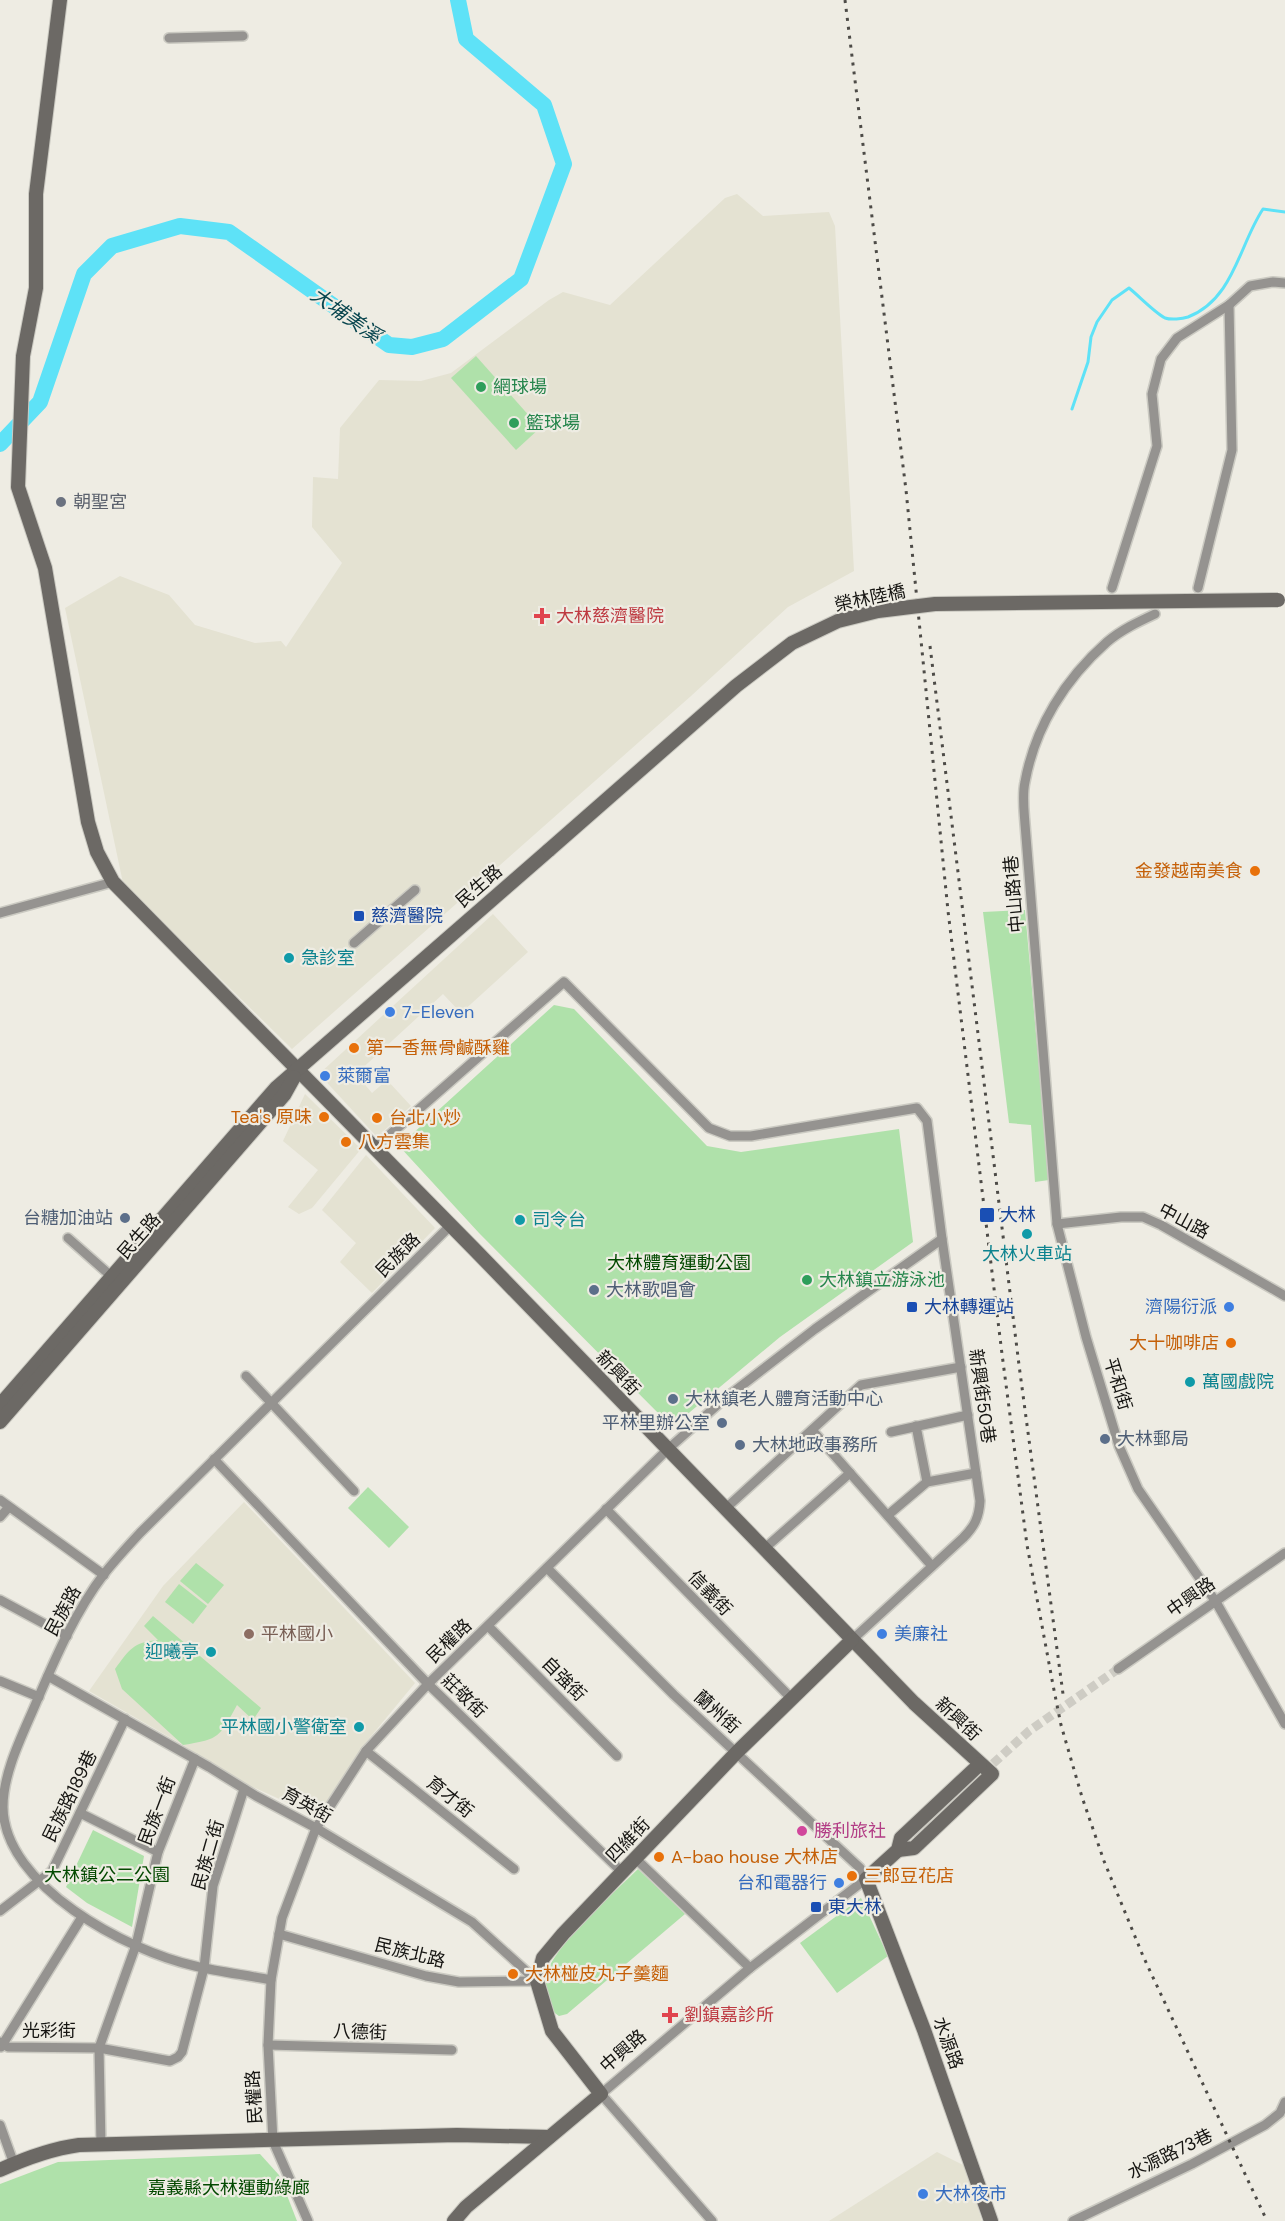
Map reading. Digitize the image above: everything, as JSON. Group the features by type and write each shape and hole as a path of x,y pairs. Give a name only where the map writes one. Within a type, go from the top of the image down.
{"main road":[{"name":"新興街","path":"60,0 36,194 36,288 23,356 18,487 45,568 88,822 97,852 113,882 373,1145 914,1703 992,1774 914,1848 901,1847"},
{"name":"榮林陸橋","path":"549,850 736,686 792,643 838,621 878,611 935,604 1282,601"},
{"name":"民生路","path":"0,1405 276,1088 391,985 549,850"},
{"name":"民生路","path":"0,1422 284,1095 298,1070"},
{"name":"四維街","path":"537,1981 543,1958 622,1872 737,1752 852,1640"},
{"path":"901,1847 902,1838 980,1764"},
{"name":"中興路","path":"866,1879 901,1847"},
{"name":"水源路","path":"866,1879 924,2030 991,2221"},
{"path":"537,1981 552,2031 601,2094"},
{"name":"中興路","path":"454,2221 466,2207 601,2094"},
{"path":"0,2170 55,2148 101,2145 457,2135 549,2137"}],"street":[{"path":"169,38 243,36"},
{"path":"1113,588 1157,446 1152,394 1161,358 1177,339 1230,305 1250,286 1273,282 1285,283"},
{"path":"1198,588 1232,450 1230,305"},
{"name":"中山路1巷","path":"1057,1224 1024,824 1024,785 1034,745 1048,712 1072,680 1108,641 1131,625 1155,614"},
{"path":"0,913 113,882"},
{"path":"354,944 415,890"},
{"name":"新興街50巷","path":"373,1145 386,1138 564,982 709,1128 730,1136 751,1136 916,1108 927,1121 980,1501 979,1514 974,1527 852,1640"},
{"name":"中山路","path":"1057,1224 1143,1217 1285,1296"},
{"name":"平和街","path":"1057,1224 1086,1337 1119,1446 1138,1489 1216,1602 1285,1724"},
{"name":"民族路","path":"271,1980 204,1968 163,1956 136,1945 82,1917 38,1881 18,1857 3,1826 4,1789 48,1676 68,1636 104,1575 140,1533 451,1225"},
{"path":"68,1238 111,1276"},
{"name":"民權路","path":"308,2221 273,2141 268,2045 271,1980 282,1918 316,1828 366,1751 428,1684 667,1450 723,1400 942,1239"},
{"path":"725,1509 861,1385 961,1367"},
{"path":"246,1376 354,1491"},
{"path":"891,1432 968,1414"},
{"path":"916,1426 927,1482"},
{"path":"812,1430 932,1566"},
{"name":"莊敬街","path":"214,1460 428,1684 622,1872"},
{"path":"764,1549 850,1473"},
{"path":"888,1515 927,1482 976,1473"},
{"path":"0,1500 104,1575"},
{"path":"0,1517 9,1507"},
{"name":"信義街","path":"606,1509 791,1698"},
{"name":"中興路","path":"1118,1669 1285,1553"},
{"name":"蘭州街","path":"547,1568 674,1695 860,1868 866,1879"},
{"path":"0,1600 68,1636"},
{"name":"自強街","path":"488,1626 617,1756"},
{"name":"育英街","path":"48,1676 316,1828 472,1922 537,1981"},
{"path":"0,1681 39,1697"},
{"name":"民族路189巷","path":"0,1911 52,1872 125,1719"},
{"name":"育才街","path":"366,1751 514,1869"},
{"name":"民族一街","path":"99,2048 136,1945 158,1852 195,1759"},
{"path":"0,1764 11,1767"},
{"name":"民族二街","path":"99,2048 170,2061 178,2057 184,2043 204,1968 213,1886 244,1789"},
{"path":"80,1814 158,1852"},
{"path":"636,1858 750,1968"},
{"name":"中興路","path":"601,2094 750,1968 866,1879"},
{"path":"1,2045 82,1917"},
{"name":"民族北路","path":"279,1934 426,1976 459,1982 537,1981"},
{"name":"光彩街","path":"1,2045 99,2048"},
{"name":"八德街","path":"268,2045 452,2050"},
{"path":"99,2048 101,2145"},
{"path":"601,2094 712,2221"},
{"path":"1282,2113 1285,2102"},
{"name":"水源路73巷","path":"1073,2221 1192,2164 1265,2125 1282,2113"},
{"path":"0,2125 14,2164"}],"shaded area":[{"name":"大林慈濟醫院","path":"737,194 763,216 829,212 835,226 854,571 788,607 691,696 292,1049 123,883 65,608 120,576 169,595 195,625 255,643 281,641 286,647 342,563 312,527 313,477 338,479 340,428 379,380 421,381 451,373 563,292 610,305 725,198"},
{"path":"493,914 528,952 461,1013 443,994 356,1074 372,1093 387,1080 411,1106 377,1137 319,1074"},
{"path":"305,1094 361,1149 312,1208 299,1214 288,1207 318,1170 283,1141"},
{"path":"366,1155 435,1228 372,1293 340,1262 356,1243 322,1210"},
{"name":"平林國小","path":"244,1502 415,1683 363,1746 317,1816 235,1779 183,1745 89,1691 163,1586"},
{"name":"大林夜市","path":"937,2152 965,2166 982,2221 829,2221"}],"green space":[{"path":"476,356 540,428 516,450 451,378"},
{"path":"1025,910 1049,1180 1035,1182 1031,1125 1009,1123 983,912"},
{"name":"大林體育運動公園","path":"554,1005 574,1009 707,1146 741,1152 899,1129 913,1242 780,1337 672,1427 479,1233 399,1146"},
{"path":"368,1487 409,1527 389,1548 348,1508"},
{"path":"196,1563 224,1585 208,1604 180,1581"},
{"path":"179,1584 207,1606 193,1624 165,1602"},
{"path":"153,1616 261,1708 253,1720 237,1705 218,1735 205,1741 183,1745 122,1689 115,1669 132,1648 158,1640 144,1626"},
{"name":"大林鎮公二公園","path":"93,1830 144,1856 132,1927 87,1903 66,1887"},
{"path":"638,1869 685,1914 567,2014 559,2016 552,2011 546,1991 545,1979 550,1966 571,1936"},
{"path":"861,1898 888,1956 837,1993 800,1943"},
{"name":"嘉義縣大林運動綠廊","path":"260,2154 279,2175 297,2221 0,2221 0,2184 58,2162"}],"waterway":[{"name":"大埔美溪","path":"0,444 40,402 84,274 112,246 180,226 229,232 389,345 412,347 443,339 521,279 564,164 544,105 466,39 458,0"},
{"path":"1072,409 1088,362 1091,337 1097,322 1112,300 1129,288 1165,318 1188,317 1203,309 1216,298 1226,284 1263,209 1285,212"}],"tunnel":[{"path":"913,1836 1029,1731 1118,1669"}],"railway":[{"path":"845,0 906,490 948,911 1002,1354 1027,1545 1053,1685 1061,1725 1104,1861 1143,1956 1267,2221"},
{"path":"930,646 1019,1365 1063,1694"}],"place":[{"name":"網球場","path":"481,387"},
{"name":"籃球場","path":"514,423"},
{"name":"朝聖宮","path":"61,502"},
{"name":"大林慈濟醫院","path":"542,616"},
{"name":"金發越南美食","path":"1255,871"},
{"name":"慈濟醫院","path":"359,916"},
{"name":"急診室","path":"289,958"},
{"name":"7-Eleven","path":"390,1012"},
{"name":"第一香無骨鹹酥雞","path":"354,1048"},
{"name":"萊爾富","path":"325,1076"},
{"name":"Tea's 原味","path":"324,1117"},
{"name":"台北小炒","path":"377,1118"},
{"name":"八方雲集","path":"346,1142"},
{"name":"大林","path":"987,1215"},
{"name":"台糖加油站","path":"125,1218"},
{"name":"司令台","path":"520,1220"},
{"name":"大林火車站","path":"1027,1234"},
{"name":"大林鎮立游泳池","path":"807,1280"},
{"name":"大林歌唱會","path":"594,1290"},
{"name":"大林轉運站","path":"912,1307"},
{"name":"濟陽衍派","path":"1229,1307"},
{"name":"大十咖啡店","path":"1231,1343"},
{"name":"萬國戲院","path":"1190,1382"},
{"name":"大林鎮老人體育活動中心","path":"673,1399"},
{"name":"平林里辦公室","path":"722,1423"},
{"name":"大林郵局","path":"1105,1439"},
{"name":"大林地政事務所","path":"740,1445"},
{"name":"平林國小","path":"249,1634"},
{"name":"美廉社","path":"882,1634"},
{"name":"迎曦亭","path":"211,1652"},
{"name":"平林國小警衛室","path":"359,1727"},
{"name":"勝利旅社","path":"802,1831"},
{"name":"A-bao house 大林店","path":"659,1857"},
{"name":"三郎豆花店","path":"852,1876"},
{"name":"台和電器行","path":"839,1883"},
{"name":"東大林","path":"816,1907"},
{"name":"大林椪皮丸子羹麵","path":"513,1974"},
{"name":"劉鎮嘉診所","path":"670,2015"},
{"name":"大林夜市","path":"923,2194"}]}
